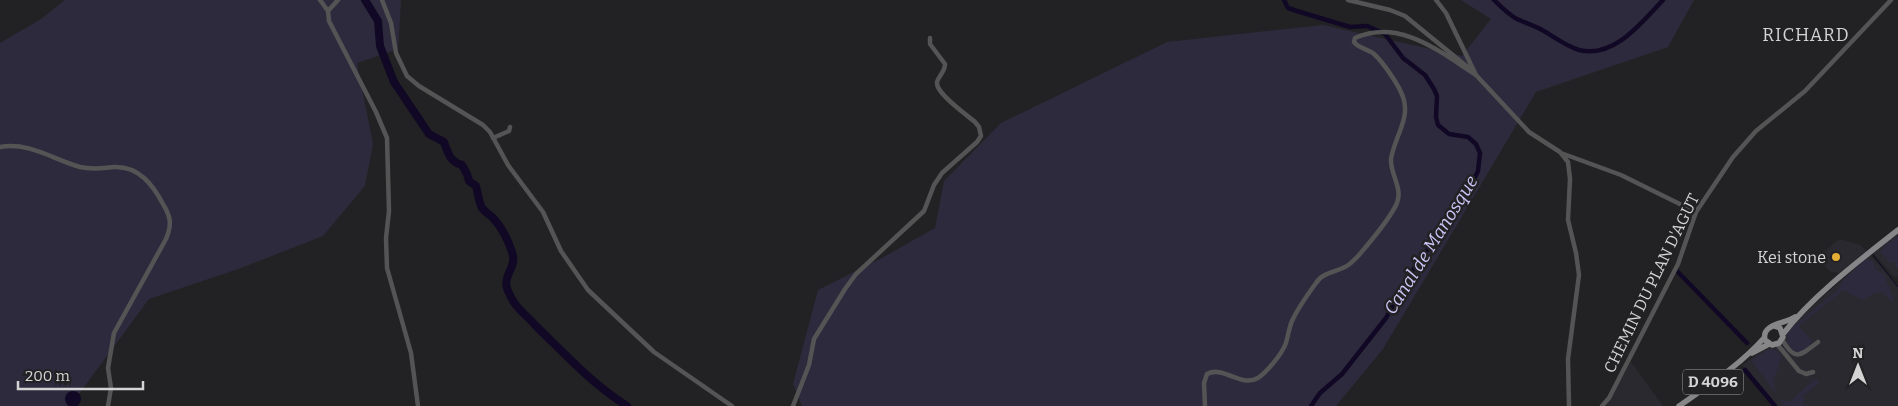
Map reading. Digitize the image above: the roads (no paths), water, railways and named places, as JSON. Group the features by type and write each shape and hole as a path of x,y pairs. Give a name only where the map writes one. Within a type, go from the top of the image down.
{"main road":[{"path":"1801,313 1786,322 1766,329 1764,338 1769,344 1777,344 1801,313 1837,280 1898,230"},
{"path":"1774,326 1780,328 1782,337"},
{"name":"D 4096","path":"1746,357 1764,338"},
{"name":"D 4096","path":"1679,406 1746,357 1769,344"}],"street":[{"path":"320,0 328,11 329,21 376,112 387,138 389,211 386,238 387,268 411,353 418,406"},
{"path":"328,11 338,0"},
{"path":"382,0 391,23 396,52 407,76 419,86 483,125 493,138 508,165 543,212 557,244 588,290 654,352 732,406"},
{"path":"1348,0 1390,10 1410,19 1476,75 1529,132 1560,152 1620,175 1696,212"},
{"path":"1436,0 1446,14 1476,75"},
{"name":"CHEMIN DU PLAN D'AGUT","path":"1602,406 1609,398 1676,269 1696,212 1733,157 1756,131 1805,91 1890,0"},
{"path":"1205,406 1204,383 1207,374 1217,372 1246,380 1262,375 1282,352 1291,322 1317,282 1325,275 1346,266 1356,258 1396,204 1399,193 1391,160 1395,142 1405,115 1404,99 1378,58 1368,50 1356,45 1354,42 1356,37 1386,32 1398,33 1430,46 1476,75"},
{"path":"793,406 809,365 814,339 845,289 856,274 924,211 934,185 942,172 978,142 981,136 980,127 938,88 937,83 944,72 945,64 930,44 930,38"},
{"path":"493,138 509,131 510,127"},
{"path":"0,147 26,147 91,169 116,167 134,172 150,182 169,213 171,225 166,239 114,333 108,368 111,388 108,406"},
{"path":"1560,152 1568,164 1568,220 1579,275 1568,359 1569,406"},
{"path":"1782,337 1790,353 1797,355 1802,355 1818,342"},
{"path":"1777,344 1799,371 1806,374 1813,372"}],"waterway":[{"path":"365,0 378,21 380,46 394,82 429,134 444,142 452,159 462,165 469,181 476,186 482,208 494,219 507,239 512,252 513,262 506,286 514,303 579,368 627,406"},
{"name":"Canal de Manosque","path":"1284,0 1288,8 1350,27 1367,26 1385,34 1403,58 1425,75 1434,89 1437,96 1436,117 1438,125 1449,134 1468,137 1476,144 1480,153 1478,171 1469,189 1450,220 1416,265 1386,318 1342,374 1320,393 1311,406"},
{"name":"Canal de Manosque","path":"1494,0 1517,19 1539,28 1574,48 1592,51 1604,49 1626,37 1663,0"},
{"path":"1873,255 1898,287"},
{"path":"1677,271 1747,343"},
{"path":"1745,370 1775,406"}],"place":[{"name":"Kei stone","path":"1836,257"}],"district":[{"name":"RICHARD","path":"1806,35"}]}
